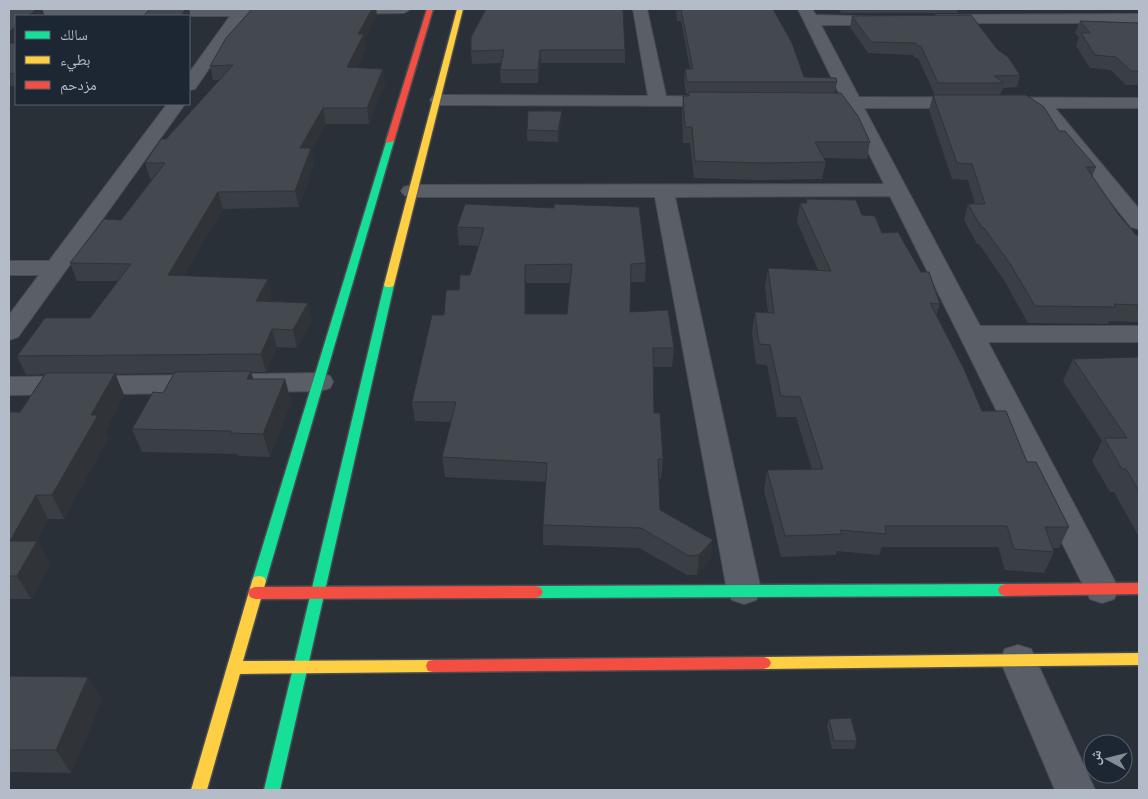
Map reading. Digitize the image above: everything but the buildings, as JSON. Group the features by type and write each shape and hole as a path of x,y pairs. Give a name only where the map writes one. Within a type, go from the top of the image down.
{"street":[{"path":"327,10 404,9"},
{"path":"199,790 255,593 320,382 430,9"},
{"path":"272,790 411,191 439,100 460,9"},
{"path":"640,9 658,101"},
{"path":"1132,9 1139,14"},
{"path":"9,14 298,11"},
{"path":"190,84 240,12"},
{"path":"808,15 901,20"},
{"path":"808,15 1102,589"},
{"path":"920,20 1139,18"},
{"path":"439,100 736,102"},
{"path":"795,102 1139,103"},
{"path":"1041,102 1139,222"},
{"path":"9,332 54,268 175,105"},
{"path":"411,191 664,192 899,190"},
{"path":"664,192 744,590"},
{"path":"1118,197 1139,197"},
{"path":"9,268 54,268"},
{"path":"972,334 1139,334"},
{"path":"9,386 320,382"},
{"path":"255,593 318,591 1139,589"},
{"path":"233,668 1139,659"},
{"path":"1018,660 1074,790"}],"traffic: fast":[{"path":"259,581 390,141"},
{"path":"272,790 389,285"},
{"path":"536,592 1005,590"}],"traffic: slow":[{"path":"389,285 460,9"},
{"path":"199,790 259,581"},
{"path":"764,663 1139,659"},
{"path":"233,668 433,666"}],"traffic: jam":[{"path":"390,141 430,9"},
{"path":"1005,590 1139,589"},
{"path":"255,593 536,592"},
{"path":"433,666 764,663"}]}
